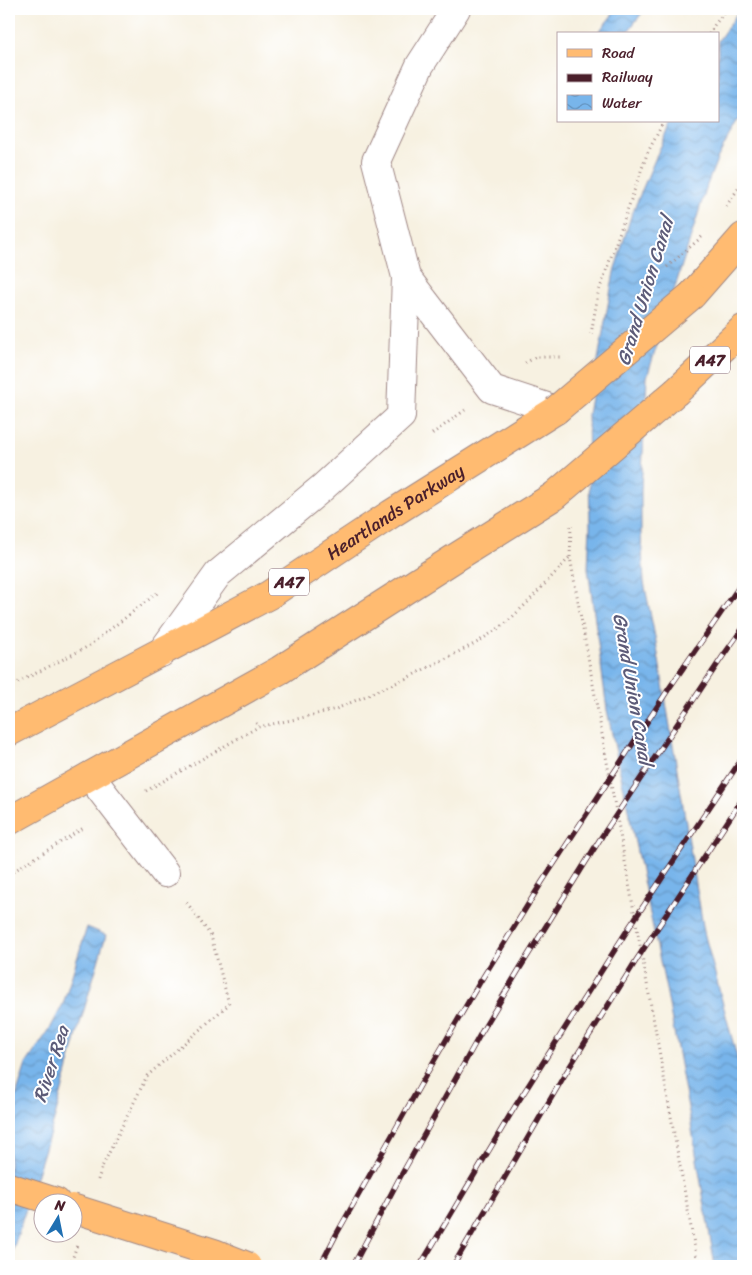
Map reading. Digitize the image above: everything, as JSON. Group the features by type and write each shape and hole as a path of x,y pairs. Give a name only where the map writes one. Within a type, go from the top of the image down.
{"main road":[{"name":"Heartlands Parkway","path":"9,732 269,596 391,514 556,410 692,295 743,237"},
{"name":"A47","path":"9,821 280,670 554,496 677,391 743,329"},
{"path":"9,1187 32,1194"},
{"path":"82,1211 214,1253 247,1266"}],"lane":[{"path":"161,653 218,574 322,488 401,416 406,277 376,161 420,65 456,9"},
{"path":"406,277 492,389 556,410"},
{"path":"90,776 165,873"}],"path":[{"path":"710,32 727,9"},
{"path":"240,692 258,727 336,708 407,678 478,642 505,624 570,557 698,1266"},
{"path":"96,1185 102,1167 147,1076 228,1004 211,936 165,873"},
{"path":"70,1266 77,1242"}],"water":[{"path":"617,9 645,9 628,32 599,32"},
{"name":"Grand Union Canal","path":"740,9 743,9 743,111 718,157 707,185 647,377 641,490 641,535 644,582 656,642 704,932 739,1065 743,1093 743,1266 715,1266 667,994 607,710 588,568 590,527 588,414 614,272 631,216 673,122 720,122 720,38"},
{"name":"River Rea","path":"87,927 106,935 55,1117 9,1262 9,1119 26,1064 51,1027 63,1004"}],"railway":[{"path":"320,1266 480,982 542,882 670,687 743,581"},
{"path":"353,1266 399,1179 520,968 602,836 743,628"},
{"path":"420,1266 516,1105 630,926 743,757"},
{"path":"453,1266 564,1076 637,959 743,798"}]}
